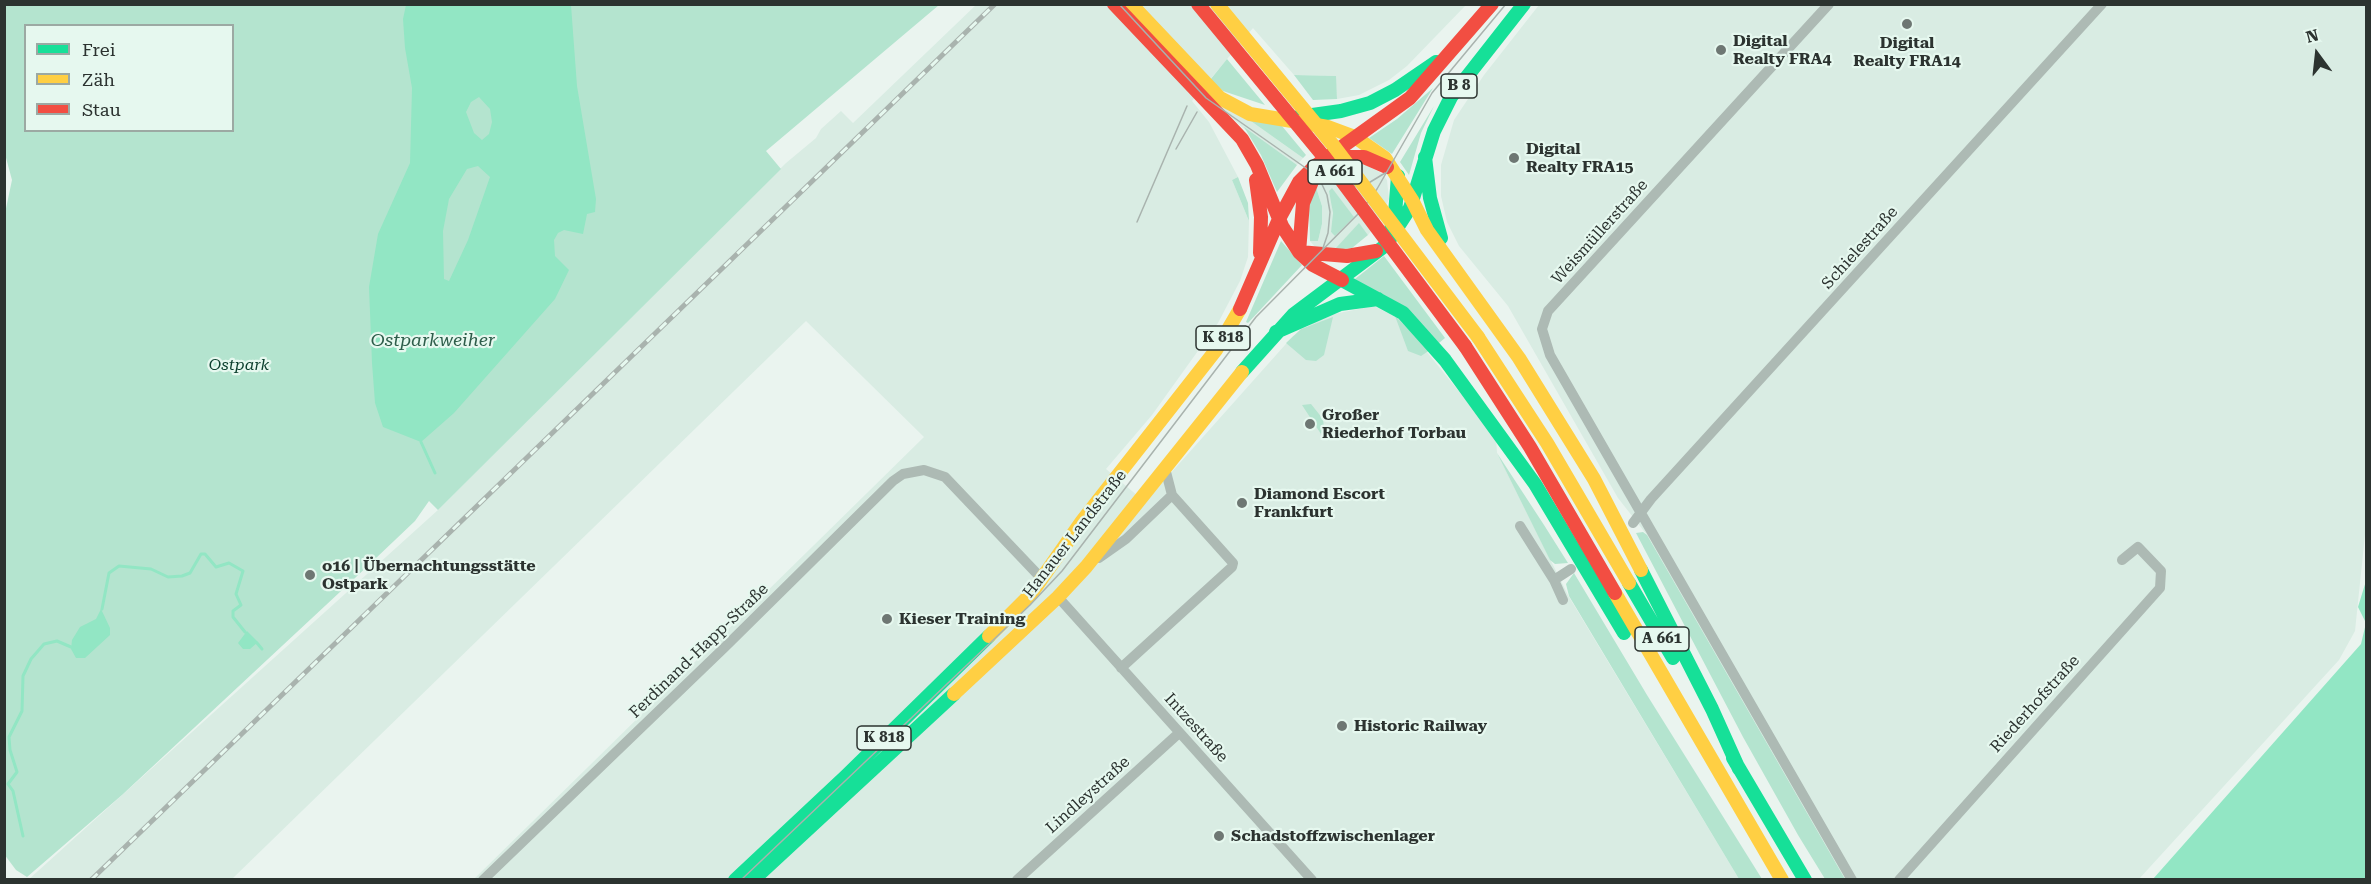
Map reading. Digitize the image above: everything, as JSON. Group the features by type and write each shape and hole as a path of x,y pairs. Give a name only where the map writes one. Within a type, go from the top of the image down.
{"main road":[{"path":"1114,4 1201,90 1240,110 1264,117 1328,127 1355,137 1379,153 1398,174 1427,230 1519,358 1594,479 1692,669 1739,769"},
{"path":"1131,4 1237,132 1251,153 1279,219 1299,252 1313,265 1381,299 1403,313 1427,337 1499,431 1535,484 1634,649 1679,706"},
{"name":"A 661","path":"1198,4 1331,166 1465,346 1530,447 1782,879"},
{"name":"A 661","path":"1217,4 1333,145 1478,337 1547,443 1805,879"},
{"name":"B 8","path":"1355,137 1410,98 1492,4"},
{"name":"B 8","path":"1342,280 1384,247 1401,225 1412,200 1425,157 1451,97 1524,4"},
{"path":"1264,117 1303,116 1371,103 1412,80 1455,48"},
{"name":"K 818","path":"1279,219 1299,182 1355,137"},
{"path":"1251,153 1261,217 1258,268"},
{"path":"1299,252 1303,203 1309,184 1325,159 1364,157 1380,162 1398,174"},
{"path":"1425,157 1433,214 1441,239 1474,294"},
{"path":"1299,252 1347,256 1384,247 1395,214 1398,174"},
{"name":"Hanauer Landstraße","path":"735,879 954,672 1031,594 1082,521 1216,350 1243,304 1279,219"},
{"name":"Hanauer Landstraße","path":"753,879 1058,597 1086,567 1276,332 1306,304 1342,280"},
{"path":"1276,332 1340,304 1381,299"},
{"path":"1042,579 1058,597"}],"street":[{"name":"Weismüllerstraße","path":"1642,514 1545,347 1542,329 1548,311 1829,4"},
{"name":"Schielestraße","path":"1642,514 1651,500 2102,4"},
{"path":"1121,668 1233,563 1172,495 1165,468"},
{"name":"Ferdinand-Happ-Straße","path":"483,879 725,647 893,481 903,474 919,470 945,477 1042,579"},
{"path":"1086,567 1126,539 1172,495"},
{"path":"1633,523 1642,514 1852,879"},
{"path":"1520,526 1554,580 1563,600"},
{"name":"Riederhofstraße","path":"1899,879 2160,588 2161,571 2138,547 2122,560"},
{"path":"1554,580 1571,569"},
{"name":"Intzestraße","path":"1058,597 1312,879"},
{"name":"Lindleystraße","path":"1017,879 1179,733"}],"shaded area":[{"path":"977,4 1466,5 1407,66 1389,80 1359,95 1337,99 1335,76 1294,75 1253,28 1192,101 1209,122 1238,177 1232,180 1249,221 1248,257 1240,281 1218,323 1152,415 1106,469 1145,502 1293,336 1324,316 1374,306 1400,319 1496,437 1497,453 1569,597 1739,879 474,879 924,437 806,321 232,879 28,880 438,510 786,163 816,138 821,129 841,111 853,123"},
{"path":"1539,5 2366,5 2366,525 2355,631 2339,660 2139,879 1845,879 1647,535 1618,498 1508,306 1459,246 1447,222 1441,196 1441,165 1454,120 1484,75"},
{"path":"1217,104 1248,119 1303,158 1297,165 1243,128"},
{"path":"1362,163 1383,174 1387,180 1389,199 1378,223 1368,235 1359,224 1334,250 1315,247 1310,241 1318,241 1322,224 1322,206 1316,187 1324,174","holes":["1332,189 1353,216 1331,233"]}],"green space":[{"name":"Ostpark","path":"5,5 939,5 766,151 781,169 438,510 429,501 415,521 355,578 122,795 27,877 16,870 4,854 4,218 12,180 5,154"},
{"path":"1227,59 1265,105 1223,91 1210,80"},
{"path":"1294,75 1336,76 1337,99 1313,100"},
{"path":"1433,88 1392,154 1369,138 1397,119"},
{"path":"1434,106 1421,133 1409,175 1400,162"},
{"path":"1248,119 1282,126 1306,155 1303,158"},
{"path":"1244,127 1297,165 1277,192 1261,155"},
{"path":"1238,177 1248,203 1249,221 1232,180"},
{"path":"1316,187 1322,206 1322,224 1318,241 1310,241 1309,202"},
{"path":"1332,188 1354,217 1335,236 1331,232 1333,213 1329,191"},
{"path":"1359,223 1368,235 1352,248 1334,250"},
{"path":"1281,241 1302,265 1248,323 1246,322"},
{"path":"1384,256 1445,338 1439,343 1355,279"},
{"path":"1395,316 1430,350 1421,356 1408,351"},
{"path":"1333,317 1324,355 1316,361 1306,360 1286,343 1301,329"},
{"path":"1311,404 1323,419 1324,428 1321,434 1302,405"},
{"path":"1497,453 1568,563 1555,564 1550,560"},
{"path":"1643,532 1647,535 1845,879 1825,879 1798,835 1743,737 1636,533"},
{"path":"1574,573 1762,879 1739,879 1569,596 1566,584"}],"water":[{"name":"Ostparkweiher","path":"406,5 571,5 577,86 596,199 595,212 587,214 583,234 564,230 558,233 554,240 555,256 569,270 555,299 454,413 421,442 383,427 375,403 372,363 369,287 378,234 410,163 412,88 403,19","holes":["479,97 490,109 492,122 489,134 482,140 474,133 466,112 471,102","478,166 490,177 468,240 449,281 444,279 443,231 449,199 467,169"]},
{"path":"2366,581 2366,623 2358,607"},
{"path":"101,609 110,628 110,635 85,658 76,658 71,649 72,640 80,627 96,619"},
{"path":"2366,623 2366,879 2153,879 2361,644"},
{"path":"247,631 258,642 250,649 243,649 238,643"}],"waterway":[{"path":"421,442 435,473"},
{"path":"102,609 109,573 119,566 151,569 168,577 182,576 190,573 201,554 205,554 216,567 229,563 243,571 236,594 241,605 233,611 233,617 245,632"},
{"path":"23,836 13,791 8,784 17,772 10,750 9,737 22,711 23,676 31,659 44,644 57,641 71,647"},
{"path":"257,643 262,649"}],"tram line":[{"path":"1119,4 1206,98 1320,178 1335,184 1354,186 1367,184 1385,173"},
{"path":"741,880 1030,605 1062,571 1256,317 1361,211 1377,189 1432,93 1506,4"},
{"path":"1137,222 1187,106"},
{"path":"1176,149 1197,112"},
{"path":"1318,176 1327,195 1330,212 1328,233 1323,248"}],"railway":[{"path":"91,880 995,4"}],"traffic: fast":[{"path":"1242,372 1294,314 1386,245 1410,208 1434,131 1451,97 1524,4"},
{"path":"1298,117 1341,111 1370,103 1395,90 1436,62"},
{"path":"1425,157 1430,198 1441,238"},
{"path":"1390,233 1395,214 1398,176"},
{"path":"1342,280 1403,313 1445,360 1535,484 1624,633"},
{"path":"1276,332 1340,304 1378,299"},
{"path":"1641,570 1712,709 1739,769"},
{"path":"1629,583 1673,658"},
{"path":"735,880 846,776 989,636"},
{"path":"753,880 954,694"},
{"path":"1733,758 1805,880"}],"traffic: slow":[{"path":"1131,4 1220,98 1250,114 1328,127 1355,137 1385,158 1412,200"},
{"path":"1217,4 1333,145 1478,337"},
{"path":"1412,200 1427,230 1519,358 1594,479 1641,570"},
{"path":"989,636 1031,594 1082,521 1216,350 1240,309"},
{"path":"1478,337 1547,443 1629,583"},
{"path":"954,694 1058,597 1086,567 1242,372"},
{"path":"1615,593 1782,880"}],"traffic: jam":[{"path":"1114,4 1242,139 1257,165 1282,226 1299,252 1313,265 1342,280"},
{"path":"1198,4 1324,157 1465,346"},
{"path":"1240,309 1279,219 1299,182 1314,167 1410,98 1492,4"},
{"path":"1331,157 1364,157 1387,167"},
{"path":"1299,252 1303,203 1316,172"},
{"path":"1256,180 1261,217 1260,253"},
{"path":"1299,252 1347,256 1376,251"},
{"path":"1465,346 1530,447 1615,593"}],"place":[{"name":"Digital Realty FRA14","path":"1907,24"},
{"name":"Digital Realty FRA4","path":"1721,50"},
{"name":"Digital Realty FRA15","path":"1514,158"},
{"name":"Großer Riederhof Torbau","path":"1310,424"},
{"name":"Diamond Escort Frankfurt","path":"1242,503"},
{"name":"o16 | Übernachtungsstätte Ostpark","path":"310,575"},
{"name":"Kieser Training","path":"887,619"},
{"name":"Historic Railway","path":"1342,726"},
{"name":"Schadstoffzwischenlager","path":"1219,836"}]}
